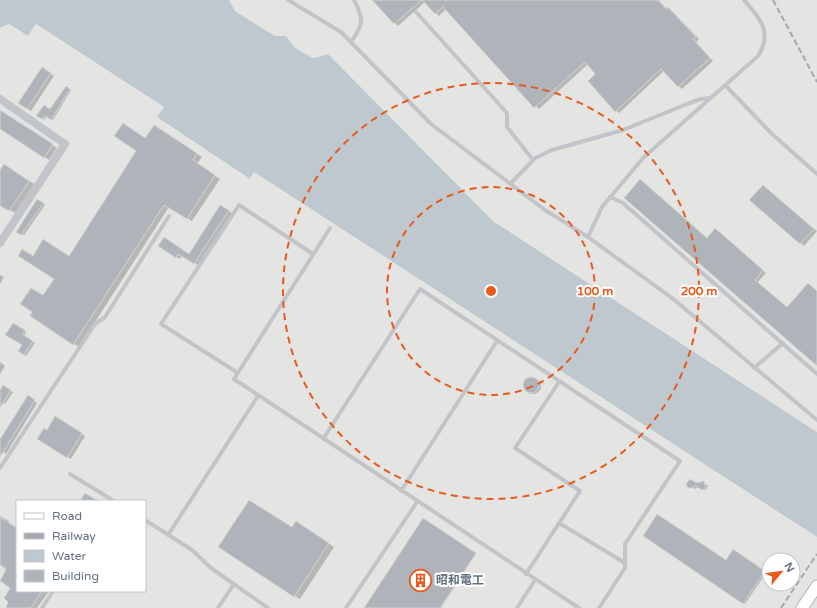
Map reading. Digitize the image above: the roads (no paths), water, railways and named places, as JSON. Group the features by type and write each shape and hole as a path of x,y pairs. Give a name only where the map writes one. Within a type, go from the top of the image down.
{"main road":[{"path":"802,608 817,586"}],"street":[{"path":"0,99 65,144 0,243"}],"lane":[{"path":"288,0 341,32 431,124 545,210 588,237 663,291 817,420"},
{"path":"351,42 361,26 360,12 354,0"},
{"path":"588,237 602,207 643,158 758,56 763,48 763,24 744,0"},
{"path":"416,12 507,113 507,127 533,160"},
{"path":"726,85 772,134 817,174"},
{"path":"511,183 533,160 552,150 603,137 687,104 701,99 710,98"},
{"path":"610,197 623,203 817,374"},
{"path":"238,373 161,324 239,205 314,254"},
{"path":"0,468 95,324 105,317 169,216"},
{"path":"330,228 234,379 323,440 579,608"},
{"path":"323,440 420,289 680,461 626,544 625,568 599,608"},
{"path":"401,491 497,341"},
{"path":"754,368 783,344"},
{"path":"526,574 580,491 515,448 559,382"},
{"path":"168,535 258,396"},
{"path":"70,474 111,500"},
{"path":"346,608 417,502"},
{"path":"146,521 192,550 211,568 268,608"},
{"path":"559,523 625,563"},
{"path":"517,608 535,580"},
{"path":"218,608 234,584"},
{"path":"42,608 52,592"}],"water":[{"path":"0,0 229,0 235,11 275,36 286,36 295,48 313,58 328,54 493,221 817,432 817,537 254,172 250,179 157,117 164,107 36,24 28,36 9,24 0,28"}],"railway":[{"path":"773,0 817,82"},
{"path":"781,608 817,554"}],"place":[{"name":"昭和電工","path":"420,580"}]}
